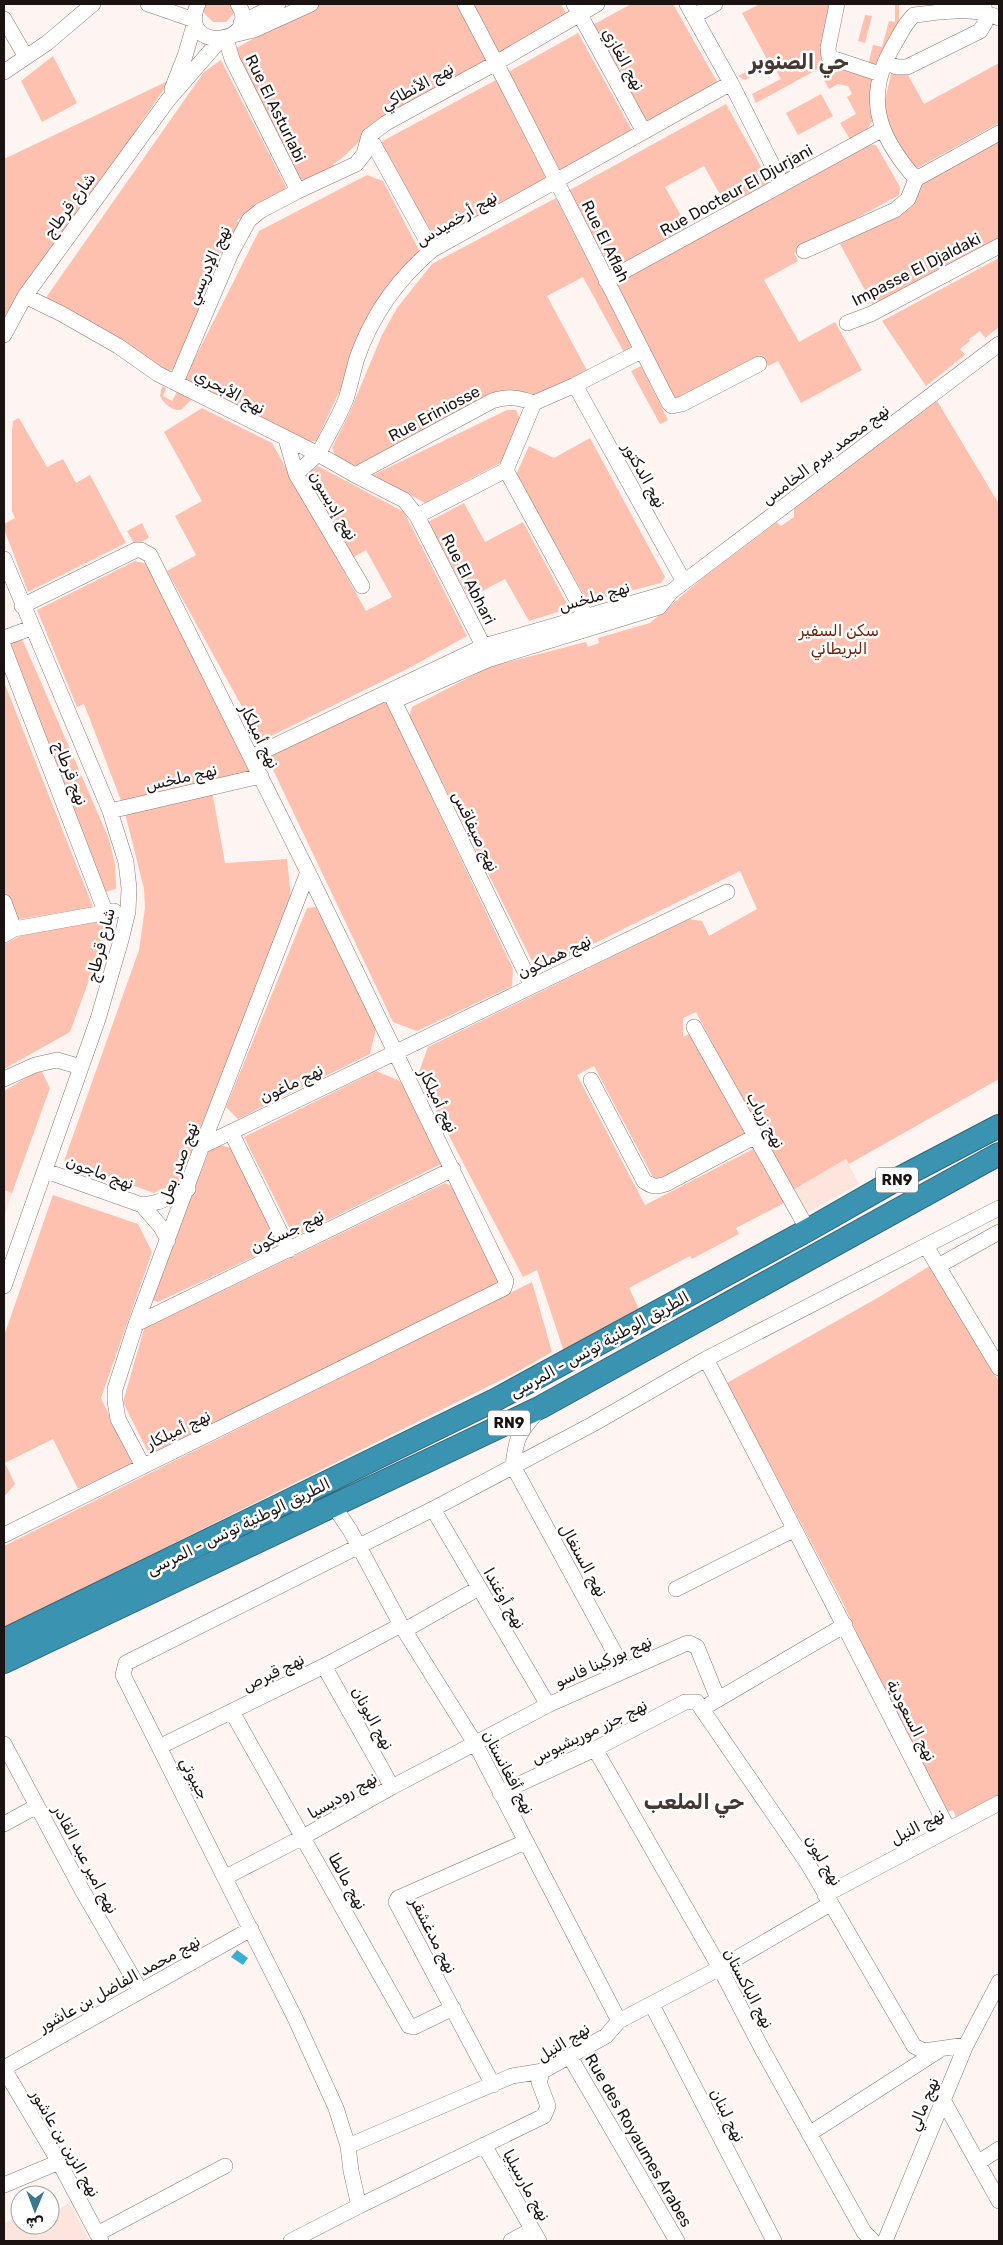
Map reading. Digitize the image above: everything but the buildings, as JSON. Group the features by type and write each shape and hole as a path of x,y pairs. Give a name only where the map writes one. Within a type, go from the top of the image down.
{"highway":[{"name":"الطريق الوطنية تونس - المرسى","path":"4,1640 497,1399 808,1230 892,1182 999,1126"},
{"name":"الطريق الوطنية تونس - المرسى","path":"4,1662 541,1407 999,1154"},
{"path":"974,1167 999,1168"}],"street":[{"path":"4,72 54,38 93,4"},
{"path":"148,4 195,21 200,32 209,38 254,30 310,4"},
{"name":"شارع قرطاج","path":"168,100 185,56 198,4"},
{"name":"Rue El Asturlabi","path":"238,4 242,15 230,34 232,59 298,191"},
{"path":"230,34 278,4"},
{"name":"Rue El Aflah","path":"465,4 556,180 641,351 672,406 682,404 759,364"},
{"name":"نهج الأنطاكي","path":"368,136 386,123 496,63 577,8 597,4"},
{"path":"715,4 690,10 731,83 782,184"},
{"path":"838,4 828,48 829,57 883,68 907,67 980,31 989,12 913,9 883,68 877,104 879,121 903,164 916,179"},
{"name":"نهج الغازي","path":"577,8 643,130"},
{"path":"4,18 26,57"},
{"name":"شارع قرطاج","path":"4,335 25,296 168,100 230,34"},
{"name":"نهج أرخميدس","path":"296,474 318,454 346,400 357,358 375,316 399,282 416,264 432,250 643,130 731,83"},
{"name":"Rue Docteur El Djurjani","path":"606,281 883,129"},
{"path":"804,251 895,210 908,199 916,179 999,133"},
{"path":"368,136 432,250"},
{"name":"نهج الإدريسي","path":"176,382 249,220 260,211 298,191 356,164 364,154 368,136"},
{"name":"Impasse El Djaldaki","path":"848,323 871,314 999,246"},
{"name":"نهج الأبحري","path":"25,296 62,314 118,346 158,374 318,454 355,476 404,500 417,516"},
{"name":"نهج محمد بيرم الخامس","path":"672,592 999,344"},
{"path":"417,516 506,470 534,402 575,385 641,351"},
{"name":"نهج الدكتور","path":"575,385 684,582"},
{"name":"Rue Eriniosse","path":"355,476 492,401 503,397 514,397 534,402"},
{"name":"نهج إديسون","path":"286,439 296,474 362,586"},
{"path":"506,470 589,621"},
{"name":"Rue El Abhari","path":"417,516 487,652"},
{"name":"نهج أميلكار","path":"4,1535 504,1288 505,1277 261,776 150,555 141,550 131,552 22,606"},
{"name":"شارع قرطاج","path":"4,559 22,606 110,811 126,862 129,888 128,911 98,1019 4,1286"},
{"name":"نهج ملخس","path":"251,757 392,696 487,652 589,621 659,607 672,592"},
{"path":"4,638 32,628"},
{"name":"نهج قرطاج","path":"4,648 105,911"},
{"name":"نهج صيفاقس","path":"392,696 532,986"},
{"name":"نهج ملخس","path":"110,811 261,776"},
{"name":"نهج صدر بعل","path":"143,1466 118,1419 115,1389 136,1324 188,1189 202,1146 308,872"},
{"name":"نهج هملكون","path":"396,1052 727,892"},
{"path":"4,902 9,932 105,911 128,911"},
{"name":"نهج زرياب","path":"694,1027 808,1230"},
{"name":"نهج ماغون","path":"202,1146 396,1052"},
{"path":"4,1079 35,1065 57,1060 81,1066"},
{"path":"591,1080 644,1181 650,1186 658,1187 666,1184 756,1136"},
{"path":"231,1132 289,1250"},
{"name":"نهج جسكون","path":"136,1324 453,1169"},
{"name":"نهج ماجون","path":"46,1171 142,1205 168,1240"},
{"name":"نهج ماجون","path":"142,1205 158,1202 188,1189"},
{"name":"جيبوتي","path":"359,2206 351,2171 348,2146 336,2108 295,2018 226,1877 123,1674 126,1663 433,1509 593,1424 706,1359 999,1208"},
{"path":"940,1265 999,1232"},
{"path":"926,1246 940,1265 999,1368"},
{"name":"نهج السعودية","path":"706,1359 772,1485 793,1530 845,1625 948,1829"},
{"path":"513,1466 516,1442 520,1432 541,1407"},
{"name":"نهج السنغال","path":"513,1466 624,1670"},
{"name":"نهج أفغانستان","path":"334,1505 403,1628 476,1745 619,2021"},
{"name":"نهج أوغندا","path":"433,1509 548,1705"},
{"path":"676,1589 793,1530"},
{"name":"نهج قبرص","path":"159,1747 403,1628 479,1588"},
{"name":"نهج جزر موريشيوس","path":"500,1793 595,1749 685,1702 698,1704 718,1699 845,1625"},
{"name":"نهج بوركينا فاسو","path":"476,1745 548,1705 685,1644 694,1644 697,1647 718,1699"},
{"name":"نهج اليونان","path":"324,1666 392,1786"},
{"name":"نهج ليون","path":"698,1704 808,1864 914,2046 924,2051 938,2051"},
{"name":"نهج مالطا","path":"232,1712 409,2026 414,2027 453,2008"},
{"name":"نهج امير عبد القادر","path":"4,1744 82,1890 140,1990"},
{"name":"نهج روديسيا","path":"226,1877 303,1837 392,1786 476,1745"},
{"name":"نهج الباكستان","path":"595,1749 720,1968 864,2232 873,2241"},
{"name":"نهج النيل","path":"291,2241 544,2116 548,2106 539,2082 543,2071 606,2036 619,2021 720,1968 828,1900 948,1829 999,1803"},
{"path":"4,1824 37,1806"},
{"name":"نهج مدغشقر","path":"492,2085 453,2008 396,1904 396,1900 525,1842"},
{"name":"نهج محمد الفاضل بن عاشور","path":"4,2069 140,1990 251,1929"},
{"name":"نهج مالي","path":"885,2241 966,2045 999,1982"},
{"name":"نهج لبنان","path":"652,2005 774,2241"},
{"path":"809,2134 938,2051 966,2045"},
{"name":"Rue des Royaumes Arabes","path":"570,2057 677,2241"},
{"name":"نهج الزين بن عاشور","path":"4,2069 59,2162 99,2238 225,2166"},
{"path":"348,2146 512,2076 543,2071"},
{"path":"943,2100 979,2162 999,2202"},
{"name":"نهج مارسيليا","path":"484,2145 535,2236"},
{"path":"979,2162 999,2150"},
{"path":"4,2185 59,2162"},
{"path":"511,2241 535,2236"}],"shaded area":[{"path":"846,1159 859,1184 803,1215 791,1191"},
{"path":"4,1190 12,1193 4,1218"},
{"path":"69,2203 90,2241 4,2241 4,2223 10,2220 10,2235 60,2235 60,2208"}],"green space":[{"path":"204,4 235,4 234,13 226,22 213,22 204,13"},
{"path":"318,4 458,4 488,64 381,121 341,159 333,164 336,169 310,183 299,179 235,62 236,48"},
{"path":"473,4 561,4 569,19 501,56"},
{"path":"631,4 673,4 720,87 648,127 591,26"},
{"path":"760,4 829,4 821,62 824,65 874,76 870,96 872,121 867,129 850,139 840,123 856,114 847,97 852,94 848,86 838,84 829,89 818,69 756,103 752,94 781,79 773,65 745,80 738,76 768,61 742,13"},
{"path":"895,4 899,4 899,23 877,67 868,65 873,45 882,47 889,21 895,22"},
{"path":"865,15 872,16 865,43 858,41"},
{"path":"578,33 634,134 562,174 506,73"},
{"path":"53,56 77,103 42,122 21,81"},
{"path":"221,60 286,187 282,199 237,220 241,227 172,370 165,371 45,299 204,72"},
{"path":"999,63 999,123 912,171 884,115 885,100 892,70 908,75 924,104"},
{"path":"170,80 105,176 4,317 4,159"},
{"path":"496,80 548,182 435,244 379,143"},
{"path":"821,94 833,116 798,135 786,113"},
{"path":"726,104 770,183 727,207 704,166 665,187 688,228 612,270 568,191"},
{"path":"999,141 999,238 874,307 840,244 908,207 916,187"},
{"path":"868,144 876,145 900,187 899,195 794,253 798,261 764,280 799,342 835,322 862,370 801,403 778,361 768,366 762,355 676,403 616,288 621,280"},
{"path":"792,152 795,157 800,154 806,164 785,176 779,166 788,161 785,156"},
{"path":"367,175 383,181 421,254 342,386 316,441 308,442 184,380 259,231"},
{"path":"556,198 633,350 625,354 583,277 547,296 589,374 535,402 512,393 360,465 353,465 337,459 332,448 349,414 382,335 397,308 432,264"},
{"path":"999,258 999,327 985,338 980,331 969,339 970,341 960,349 965,355 926,386 882,321"},
{"path":"641,366 668,420 660,424 631,371"},
{"path":"162,386 166,388 163,396 172,401 178,390 191,400 181,410 171,408 160,396"},
{"name":"سكن السفير البريطاني","path":"936,399 999,504 999,1079 849,1164 846,1159 791,1191 762,1137 768,1134 764,1126 757,1129 696,1012 683,1018 683,1037 691,1033 745,1134 655,1181 594,1066 577,1075 645,1205 755,1148 784,1203 736,1228 739,1234 692,1259 690,1256 629,1288 639,1309 564,1352 537,1270 523,1277 435,1109 419,1072 428,1047 689,919 702,921 709,936 757,909 740,871 545,968 533,963 409,716 412,707 489,667 586,642 588,647 599,643 598,638 650,623 704,577 777,522 781,526 794,517 794,509"},
{"path":"202,408 272,443 366,611 392,597 366,550 352,558 303,477 318,466 404,512 467,636 409,668 261,741 167,571 196,555 175,516 202,501 164,432"},
{"path":"507,410 516,410 521,421 502,462 425,503 373,475"},
{"path":"19,418 47,467 63,459 76,483 90,475 126,543 28,592 4,529 4,524 15,518 12,511 12,431 13,421"},
{"path":"590,438 665,577 661,583 595,600 585,597 516,475 529,446 554,458"},
{"path":"464,503 485,542 523,522 566,602 564,610 529,621 505,579 469,598 428,522"},
{"path":"142,523 149,538 135,545 127,531"},
{"path":"135,561 148,564 255,770 122,803 84,704 77,707 37,610"},
{"path":"20,634 109,839 115,864 116,889 101,893 4,641"},
{"path":"4,682 93,907 15,920 4,893"},
{"path":"385,699 513,969 512,986 417,1031 393,1022 266,755"},
{"path":"212,791 225,863 287,859 291,897 180,1181 154,1193 64,1161 139,950 145,908 144,889 125,813"},
{"path":"316,907 376,1028 370,1054 238,1119 226,1107 307,908"},
{"path":"96,921 102,922 108,928 70,1032 4,1069 4,944 20,936"},
{"path":"376,1071 400,1081 443,1163 294,1237 244,1137"},
{"path":"36,1072 42,1072 50,1088 12,1193 4,1190 4,1091"},
{"path":"220,1145 231,1148 279,1245 158,1302 152,1300 209,1151"},
{"path":"445,1183 454,1187 501,1282 149,1454 123,1402 144,1329"},
{"path":"53,1195 138,1224 152,1252 101,1398 132,1463 78,1489 53,1439 5,1463 15,1484 4,1497 4,1336"},
{"path":"933,1264 999,1382 999,1795 956,1817 953,1810 947,1812 872,1666 842,1601 727,1383 879,1297"},
{"path":"532,1282 552,1352 515,1373 4,1628 4,1546"}],"water":[{"path":"237,1950 248,1958 243,1965 231,1957"}],"district":[{"name":"حي الصنوبر","path":"799,62"},
{"name":"حي الملعب","path":"694,1802"}]}
